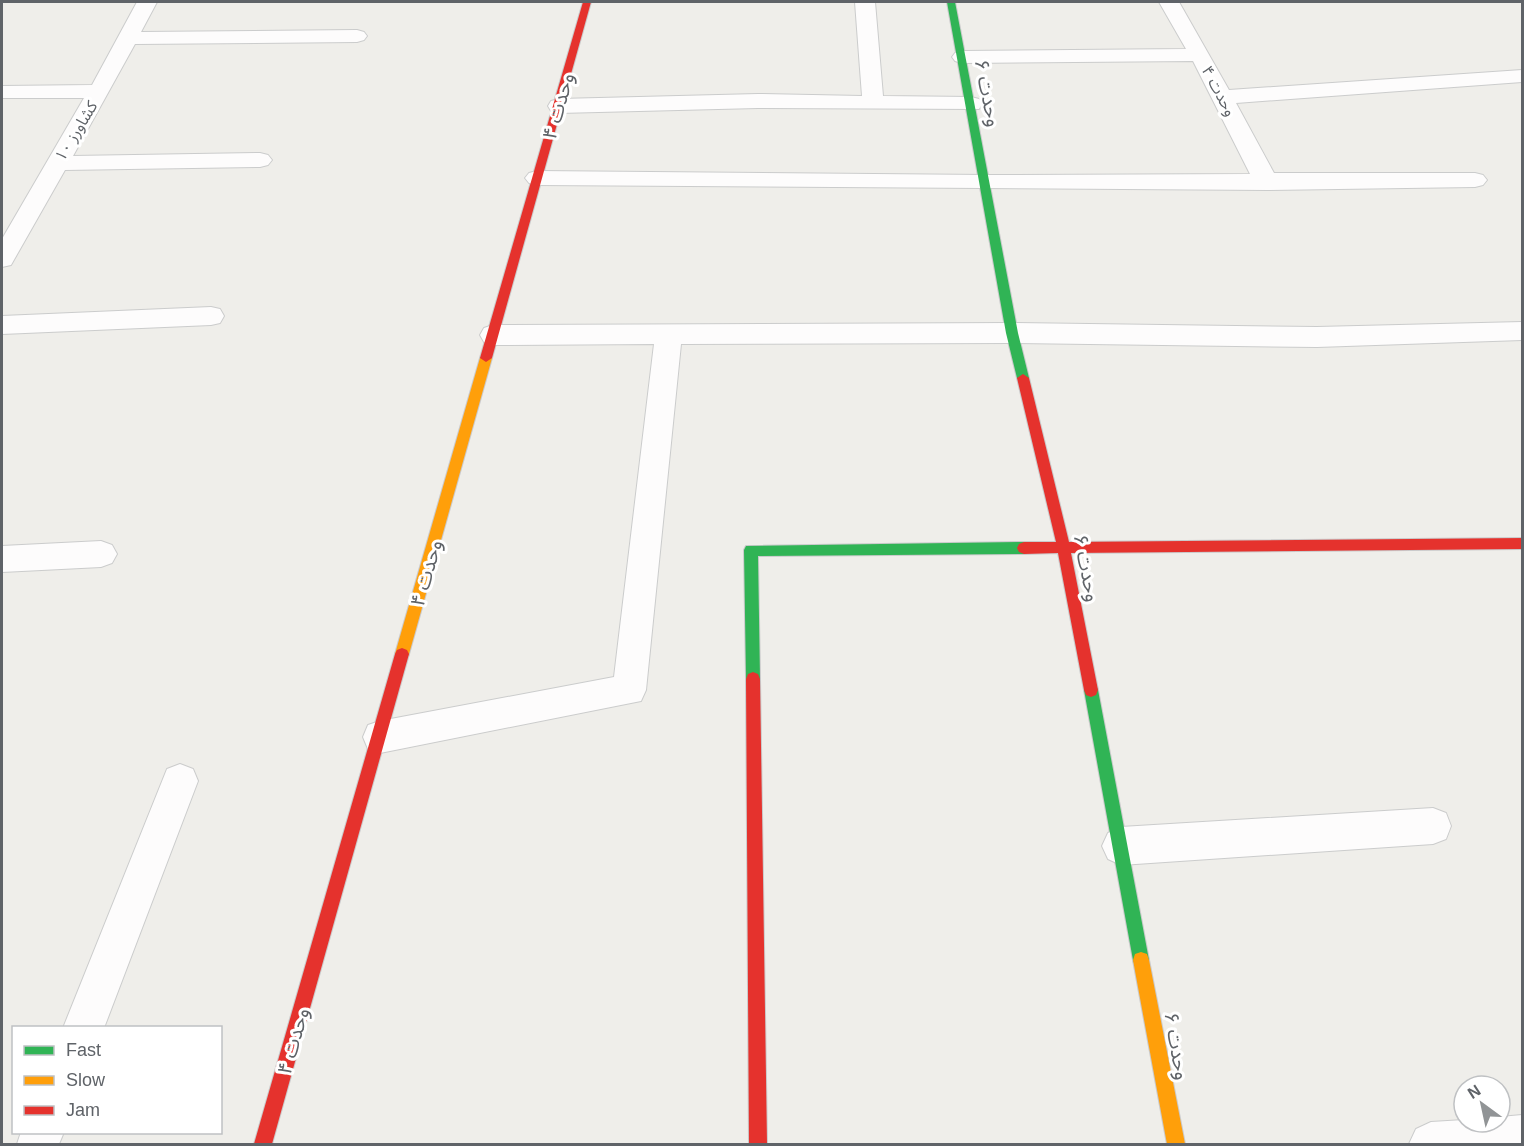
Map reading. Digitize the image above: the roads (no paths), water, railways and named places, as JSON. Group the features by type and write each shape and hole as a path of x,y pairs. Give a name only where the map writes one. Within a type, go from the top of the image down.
{"street":[{"name":"کشاورز ۱۰","path":"2,259 99,91 147,2"},
{"name":"وحدت ۴","path":"263,1144 587,2"},
{"path":"865,2 873,103"},
{"name":"وحدت ۶","path":"951,2 1012,333 1064,549 1176,1144"},
{"name":"وحدت ۴","path":"1175,2 1267,183"},
{"path":"128,38 357,36"},
{"path":"962,57 1200,54"},
{"path":"1222,97 1522,76"},
{"path":"2,92 99,91"},
{"path":"559,106 758,101 971,104"},
{"path":"56,163 260,160"},
{"path":"537,178 1267,183 1475,180"},
{"path":"2,325 211,316"},
{"path":"493,335 1012,333 1317,337 1522,331"},
{"path":"380,737 629,690 669,334"},
{"path":"758,1144 751,550 1522,544"},
{"path":"2,559 101,554"},
{"path":"85,1026 180,781"},
{"path":"1121,846 1433,826"},
{"path":"1431,1144 1522,1137"}]}
